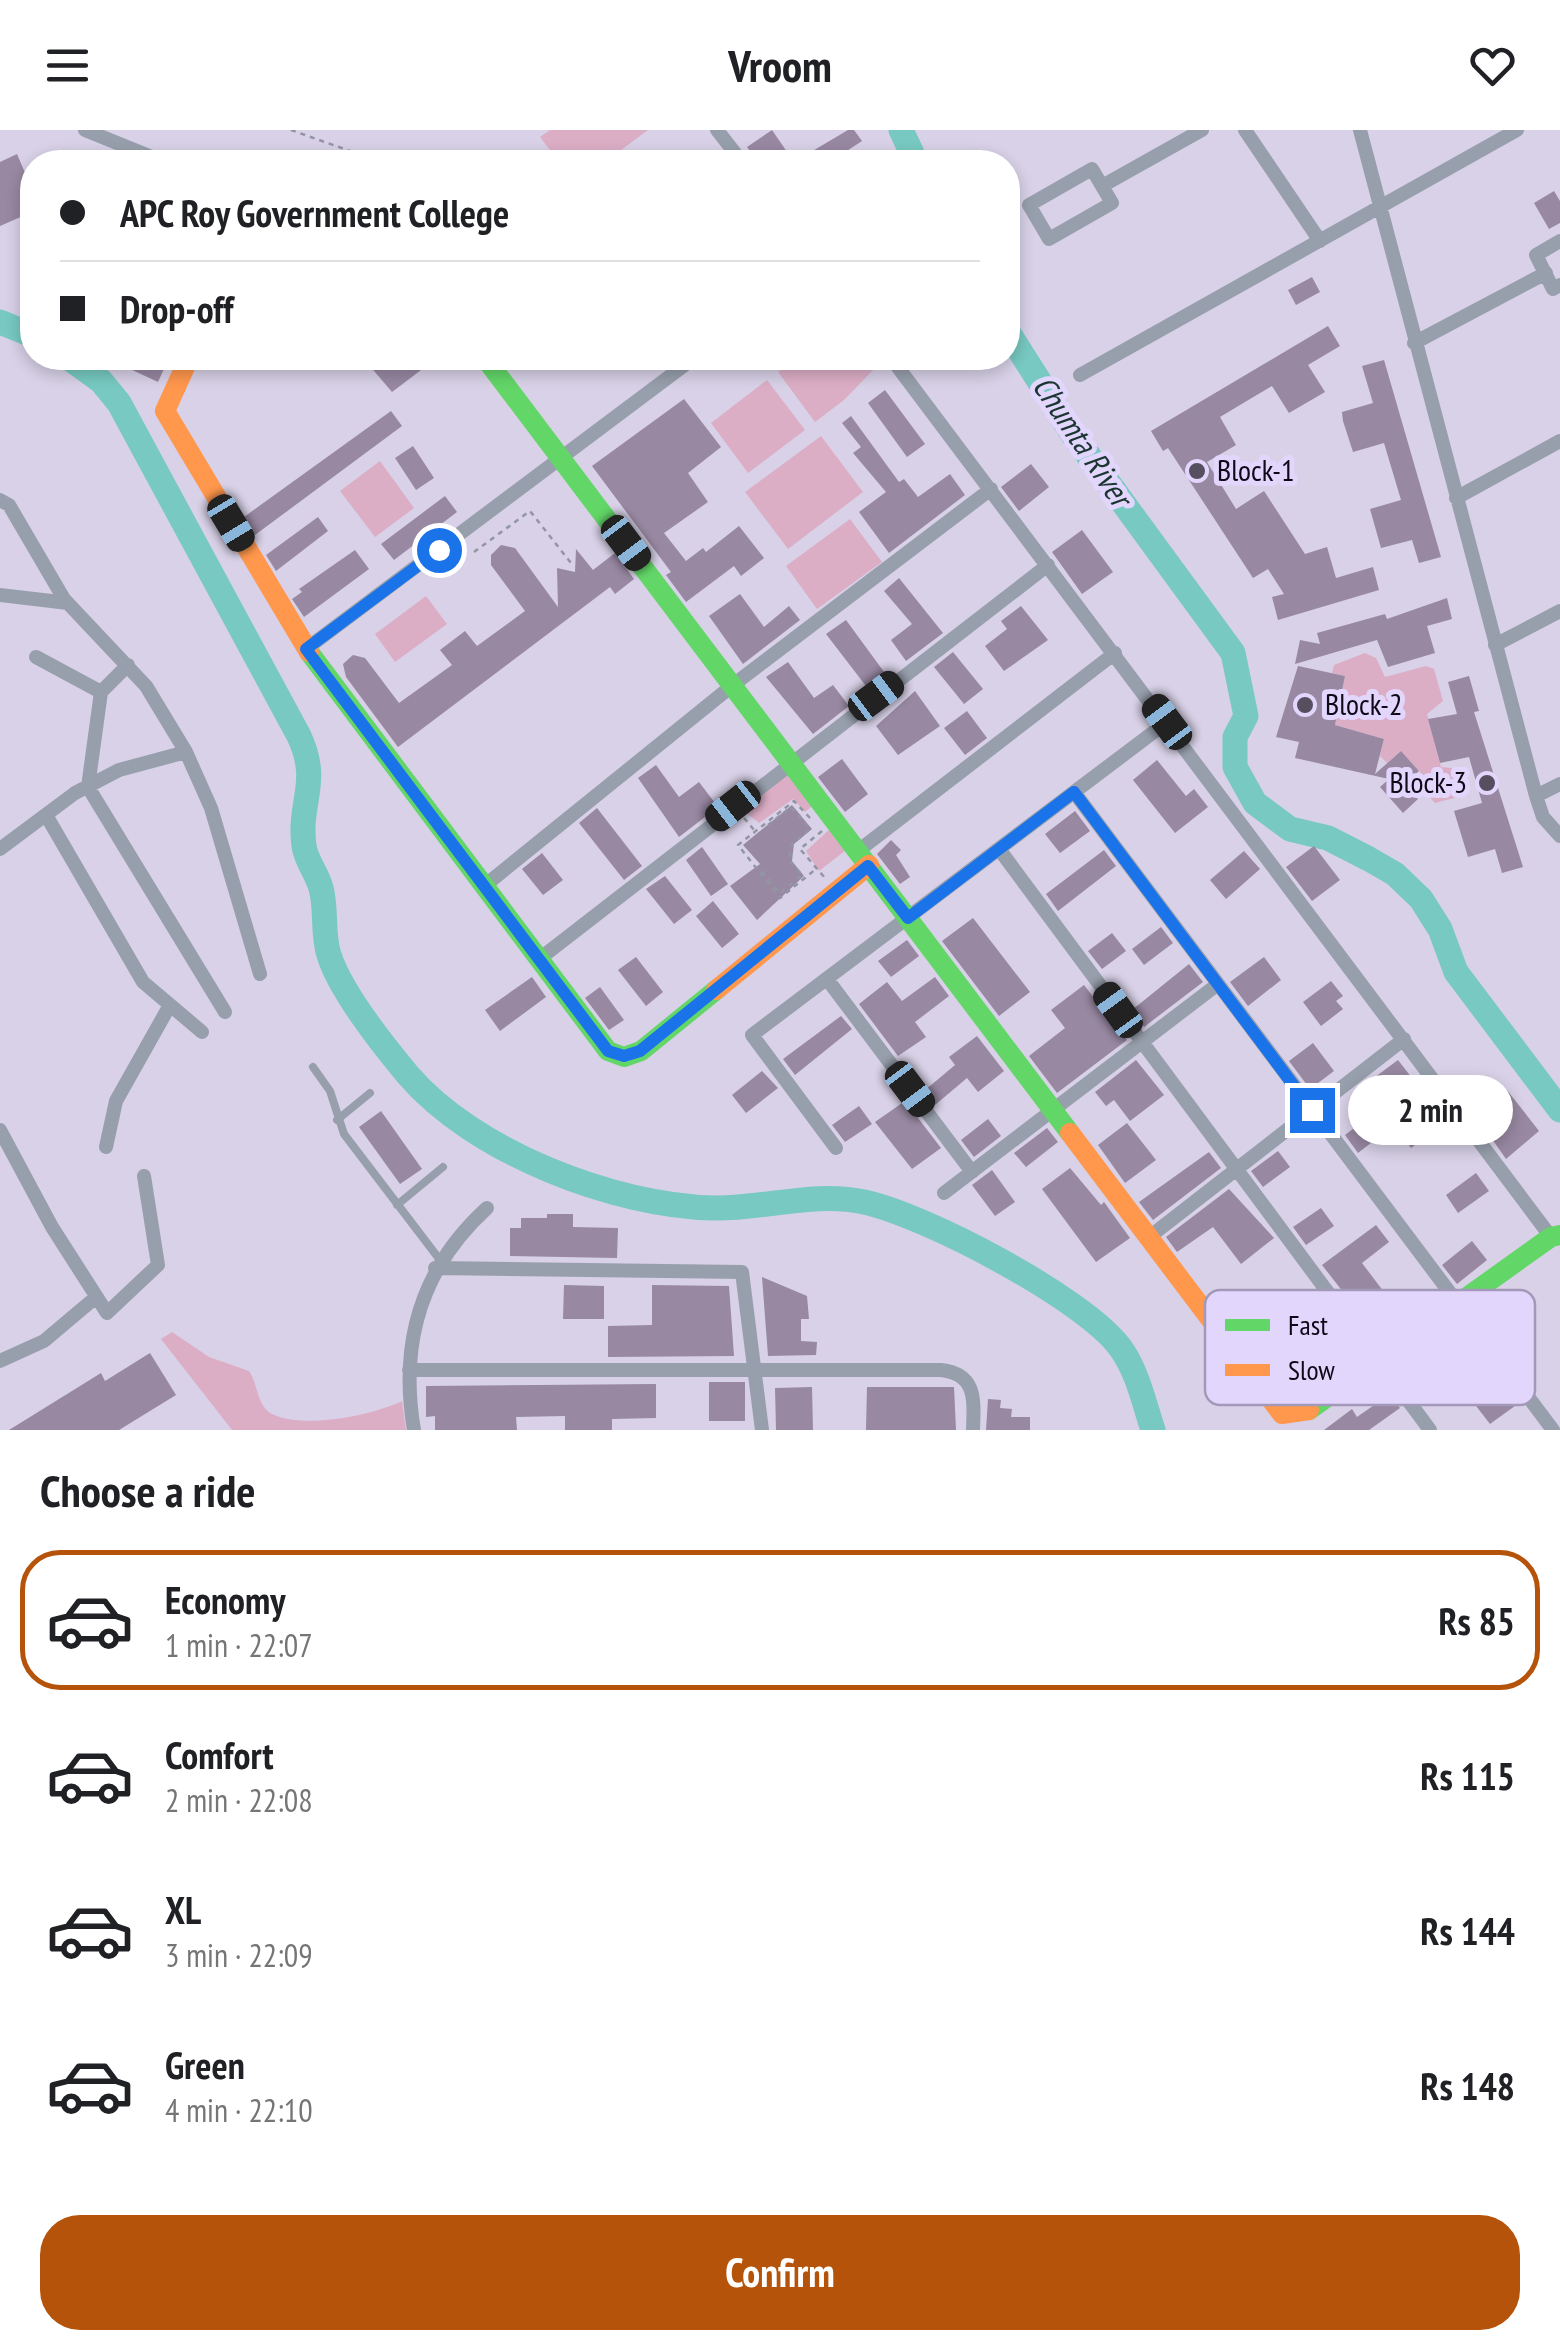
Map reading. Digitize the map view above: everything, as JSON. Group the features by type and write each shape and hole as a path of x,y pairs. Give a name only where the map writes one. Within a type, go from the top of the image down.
{"street":[{"path":"85,130 134,150"},
{"path":"717,130 733,150"},
{"path":"1102,186 1202,130"},
{"path":"1245,130 1320,241"},
{"path":"1360,130 1536,796 1547,824 1560,836"},
{"path":"1080,375 1517,130"},
{"path":"1092,169 1102,186 1112,203 1049,239 1029,205 1092,169"},
{"path":"1560,240 1536,255 1553,289 1560,285"},
{"path":"1414,343 1546,273"},
{"path":"184,370 165,411 306,649 603,1046 615,1055 632,1056 863,858 1115,653"},
{"path":"495,370 1205,1313"},
{"path":"306,649 678,370"},
{"path":"900,370 1556,1236 1475,1290"},
{"path":"1456,498 1560,441"},
{"path":"482,887 732,685 991,489"},
{"path":"0,500 9,504 68,603 128,665 186,752 210,808 260,974"},
{"path":"538,960 1048,566"},
{"path":"0,595 68,603"},
{"path":"1495,646 1560,611"},
{"path":"36,657 100,692"},
{"path":"128,665 100,692 88,786 224,1012"},
{"path":"836,1148 752,1035 1167,722"},
{"path":"0,849 88,786 118,770 186,752"},
{"path":"1536,796 1560,784"},
{"path":"1074,792 1448,1290"},
{"path":"46,815 119,948 143,982 202,1032"},
{"path":"999,849 1326,1290"},
{"path":"827,979 972,1172"},
{"path":"944,1193 1218,984"},
{"path":"106,1147 116,1102 170,1005"},
{"path":"1148,1238 1404,1039"},
{"path":"0,1130 107,1313 158,1266 144,1176"},
{"path":"414,1430 409,1370 416,1325 438,1264 488,1208"},
{"path":"438,1264 742,1272 762,1430"},
{"path":"0,1361 44,1341 95,1298"},
{"path":"409,1370 954,1371 973,1389 973,1430"},
{"path":"1275,1405 1282,1414 1305,1413 1316,1405"},
{"path":"1411,1405 1430,1430"},
{"path":"1533,1405 1552,1430"}],"lane":[{"path":"313,1066 330,1091 337,1120 438,1264"},
{"path":"337,1120 370,1093"},
{"path":"398,1204 444,1166"}],"path":[{"path":"291,130 348,150"},
{"path":"474,552 530,511 571,564"},
{"path":"791,849 800,849 824,829 794,801 738,845 780,898 816,870 800,849"},
{"path":"766,822 769,826 791,807 808,827"},
{"path":"802,875 789,860 791,849 816,819"},
{"path":"778,894 813,866"},
{"path":"762,871 778,894"}],"shaded area":[{"path":"550,130 648,130 621,150 550,150 540,137"},
{"path":"781,370 873,370 815,422 778,372"},
{"path":"767,380 805,430 748,473 711,423"},
{"path":"821,436 863,492 788,549 745,492"},
{"path":"380,461 414,508 375,537 340,491"},
{"path":"850,519 882,562 817,609 786,566"},
{"path":"426,596 447,624 395,662 375,634"},
{"path":"1365,653 1376,658 1385,677 1426,666 1434,669 1443,701 1427,714 1441,767 1461,769 1468,790 1465,795 1435,803 1418,785 1423,775 1401,751 1387,763 1380,756 1384,739 1335,725 1345,676 1332,673 1334,665"},
{"path":"788,774 812,806 805,812 793,799 759,823 743,810"},
{"path":"830,829 846,850 819,871 806,851"},
{"path":"172,1332 209,1357 249,1371 262,1404 270,1413 317,1421 373,1412 402,1401 406,1430 232,1430 161,1339"}],"building":[{"path":"772,130 786,150 749,150 747,147"},
{"path":"848,130 854,130 862,141 848,150 814,150"},
{"path":"17,154 20,161 20,217 0,226 0,162"},
{"path":"1554,191 1560,201 1560,223 1549,229 1534,203"},
{"path":"1312,277 1320,292 1296,305 1288,290"},
{"name":"Block-1","path":"1328,326 1340,346 1308,365 1325,392 1289,413 1272,386 1250,399 1220,417 1236,445 1207,462 1236,509 1264,491 1305,554 1327,547 1336,578 1373,567 1379,590 1278,620 1272,597 1284,594 1268,569 1253,578 1168,448 1163,451 1151,431"},
{"name":"Block-1","path":"1384,360 1441,557 1419,563 1412,540 1381,548 1370,509 1401,500 1384,443 1353,452 1343,421 1342,412 1373,403 1362,366"},
{"path":"132,370 164,370 158,382"},
{"path":"373,370 421,370 392,392"},
{"path":"885,390 925,444 907,457 868,403"},
{"path":"684,399 721,447 688,473 708,502 664,533 686,561 703,548 706,552 739,526 764,558 741,576 734,566 686,602 666,575 671,572 592,466"},
{"path":"391,411 402,426 255,535 244,517"},
{"path":"851,416 899,482 904,479 918,497 950,474 965,495 889,553 859,512 886,492 853,453 861,447 842,423"},
{"path":"413,446 434,478 416,490 395,458"},
{"path":"1031,464 1049,487 1019,511 1001,487"},
{"path":"445,496 457,512 394,560 381,544"},
{"path":"318,517 328,531 276,571 266,555"},
{"path":"1082,530 1113,572 1082,594 1052,552"},
{"path":"501,545 515,548 558,607 557,568 575,572 576,549 593,570 615,553 634,579 615,594 610,587 398,747 346,677 343,664 353,655 365,658 399,703 452,665 440,650 465,631 477,646 525,611 491,565 491,555"},
{"path":"355,550 369,569 304,617 292,599 302,592 299,589"},
{"path":"899,578 943,633 906,661 891,640 912,624 884,591"},
{"path":"740,594 764,627 789,606 800,620 743,664 709,616"},
{"path":"1447,598 1452,619 1427,626 1435,653 1388,667 1377,640 1295,664 1300,640 1320,644 1317,633 1385,614 1387,619"},
{"path":"1021,606 1048,640 1004,671 985,646 1007,629 1001,621"},
{"path":"846,620 887,676 869,690 826,634"},
{"path":"953,652 983,689 964,704 934,667"},
{"path":"788,662 814,698 833,685 849,706 813,734 766,677"},
{"name":"Block-2","path":"1298,666 1345,676 1335,725 1384,739 1375,774 1401,751 1419,771 1405,784 1418,799 1403,813 1380,787 1389,779 1295,758 1299,742 1276,737"},
{"name":"Block-3","path":"1469,676 1479,711 1474,712 1523,867 1502,873 1495,849 1468,857 1454,811 1482,803 1469,757 1440,763 1428,719 1457,714 1448,682"},
{"path":"915,691 940,726 898,755 876,726"},
{"path":"967,711 987,738 965,755 944,728"},
{"path":"842,759 868,794 845,812 818,777"},
{"path":"1157,760 1186,796 1194,789 1208,807 1175,833 1133,780"},
{"path":"656,765 679,797 699,782 718,807 679,837 638,778"},
{"path":"792,805 812,829 794,844 792,861 804,876 757,920 730,886 760,864 743,845"},
{"path":"597,808 642,866 624,880 579,823"},
{"path":"1075,811 1090,831 1060,853 1045,834"},
{"path":"891,840 901,850 896,855 910,877 900,884 877,854"},
{"path":"1314,846 1340,880 1312,901 1286,867"},
{"path":"702,847 728,884 711,896 686,860"},
{"path":"1104,850 1116,866 1058,911 1046,894"},
{"path":"1244,851 1260,869 1226,899 1210,880"},
{"path":"542,853 563,880 543,895 522,869"},
{"path":"665,876 692,910 674,924 646,889"},
{"path":"713,901 739,934 722,948 696,916"},
{"path":"973,918 1030,992 999,1016 942,941"},
{"path":"1161,927 1173,943 1144,965 1132,949"},
{"path":"1112,933 1126,951 1102,969 1088,951"},
{"path":"907,940 919,956 891,977 878,961"},
{"path":"636,957 663,992 646,1006 618,970"},
{"path":"1264,957 1281,980 1248,1006 1230,982"},
{"path":"1189,964 1203,982 1144,1027 1132,1010"},
{"path":"532,977 546,997 500,1031 485,1010"},
{"path":"935,977 949,996 915,1022 926,1037 898,1056 859,1004 887,982 902,1001"},
{"path":"1331,981 1343,996 1336,1001 1343,1009 1321,1026 1303,1002"},
{"path":"1084,985 1127,1040 1057,1093 1029,1056 1065,1028 1051,1010"},
{"path":"600,987 624,1020 609,1030 585,998"},
{"path":"841,1016 852,1029 795,1075 783,1059"},
{"path":"977,1036 1004,1071 978,1092 967,1078 935,1105 924,1091 955,1065 949,1057"},
{"path":"1313,1043 1334,1071 1310,1089 1289,1061"},
{"path":"1136,1060 1164,1095 1130,1121 1114,1100 1106,1106 1095,1092"},
{"path":"1398,1060 1446,1122 1411,1148 1394,1125 1358,1153 1345,1135 1380,1108 1363,1086"},
{"path":"762,1071 778,1088 746,1113 732,1095"},
{"path":"1507,1090 1539,1131 1506,1159 1476,1116"},
{"path":"905,1101 941,1148 912,1169 875,1122"},
{"path":"859,1106 872,1124 845,1142 832,1125"},
{"path":"381,1111 422,1169 400,1184 359,1127"},
{"path":"988,1119 1001,1136 974,1157 961,1140"},
{"path":"1127,1123 1156,1160 1125,1183 1098,1145"},
{"path":"1047,1128 1058,1142 1026,1167 1014,1153"},
{"path":"1278,1151 1290,1167 1263,1187 1251,1171"},
{"path":"1209,1152 1221,1168 1153,1220 1139,1202"},
{"path":"1070,1168 1101,1205 1104,1202 1130,1238 1096,1262 1042,1189"},
{"path":"992,1170 1015,1202 995,1216 972,1185"},
{"path":"1476,1173 1489,1191 1458,1213 1446,1195"},
{"path":"1229,1189 1274,1238 1241,1264 1213,1227 1177,1252 1166,1237"},
{"path":"1321,1208 1334,1226 1306,1245 1293,1227"},
{"path":"547,1214 573,1214 573,1227 618,1228 617,1258 510,1256 510,1228 521,1228 521,1218 547,1218"},
{"path":"1376,1225 1389,1242 1362,1263 1382,1290 1342,1290 1322,1265"},
{"path":"1472,1241 1487,1260 1457,1284 1442,1265"},
{"path":"762,1277 807,1296 809,1319 801,1319 801,1341 817,1342 816,1355 768,1356"},
{"path":"564,1285 604,1286 604,1319 563,1319"},
{"path":"652,1285 729,1286 734,1356 608,1357 608,1326 652,1325"},
{"path":"150,1353 176,1395 119,1430 9,1430 101,1373 105,1381"},
{"path":"709,1382 745,1382 745,1421 709,1421"},
{"path":"656,1384 656,1418 612,1419 612,1430 565,1430 565,1416 516,1417 517,1430 435,1430 435,1416 426,1417 426,1386"},
{"path":"812,1387 813,1430 776,1430 775,1388"},
{"path":"867,1387 954,1387 956,1430 866,1430"},
{"path":"988,1399 1001,1400 1000,1408 1012,1409 1011,1417 1030,1417 1030,1430 986,1430"},
{"path":"1374,1405 1400,1408 1369,1430 1324,1430 1352,1409 1357,1417"},
{"path":"1475,1405 1516,1405 1490,1424"}],"waterway":[{"name":"Chumta River","path":"901,130 910,150"},
{"path":"0,322 20,330"},
{"name":"Chumta River","path":"1020,351 1072,433 1233,653 1246,716 1235,737 1235,767 1255,803 1290,829 1328,838 1395,874 1421,899 1440,929 1456,972 1560,1110"},
{"path":"86,370 119,403 299,736 309,780 304,846 321,888 329,955 364,1018 408,1075 436,1103 470,1128 548,1170 633,1197 714,1208 845,1199 924,1223 1038,1282 1100,1326 1131,1365 1153,1430"}],"traffic: fast":[{"path":"494,370 1070,1133"},
{"path":"309,652 608,1051 624,1057 641,1051 716,990"},
{"path":"1477,1290 1551,1237 1560,1235"},
{"path":"1309,1410 1316,1405"}],"traffic: slow":[{"path":"184,370 165,411 309,652"},
{"path":"716,990 869,865"},
{"path":"1070,1133 1205,1312"},
{"path":"1275,1405 1282,1414 1309,1410"}],"place":[{"name":"Block-1","path":"1197,471"},
{"name":"Block-2","path":"1305,705"},
{"name":"Block-3","path":"1487,783"}],"route":[{"path":"439,550 306,649 608,1051 624,1056 640,1051 868,866 908,918 1074,792 1312,1110"}]}
